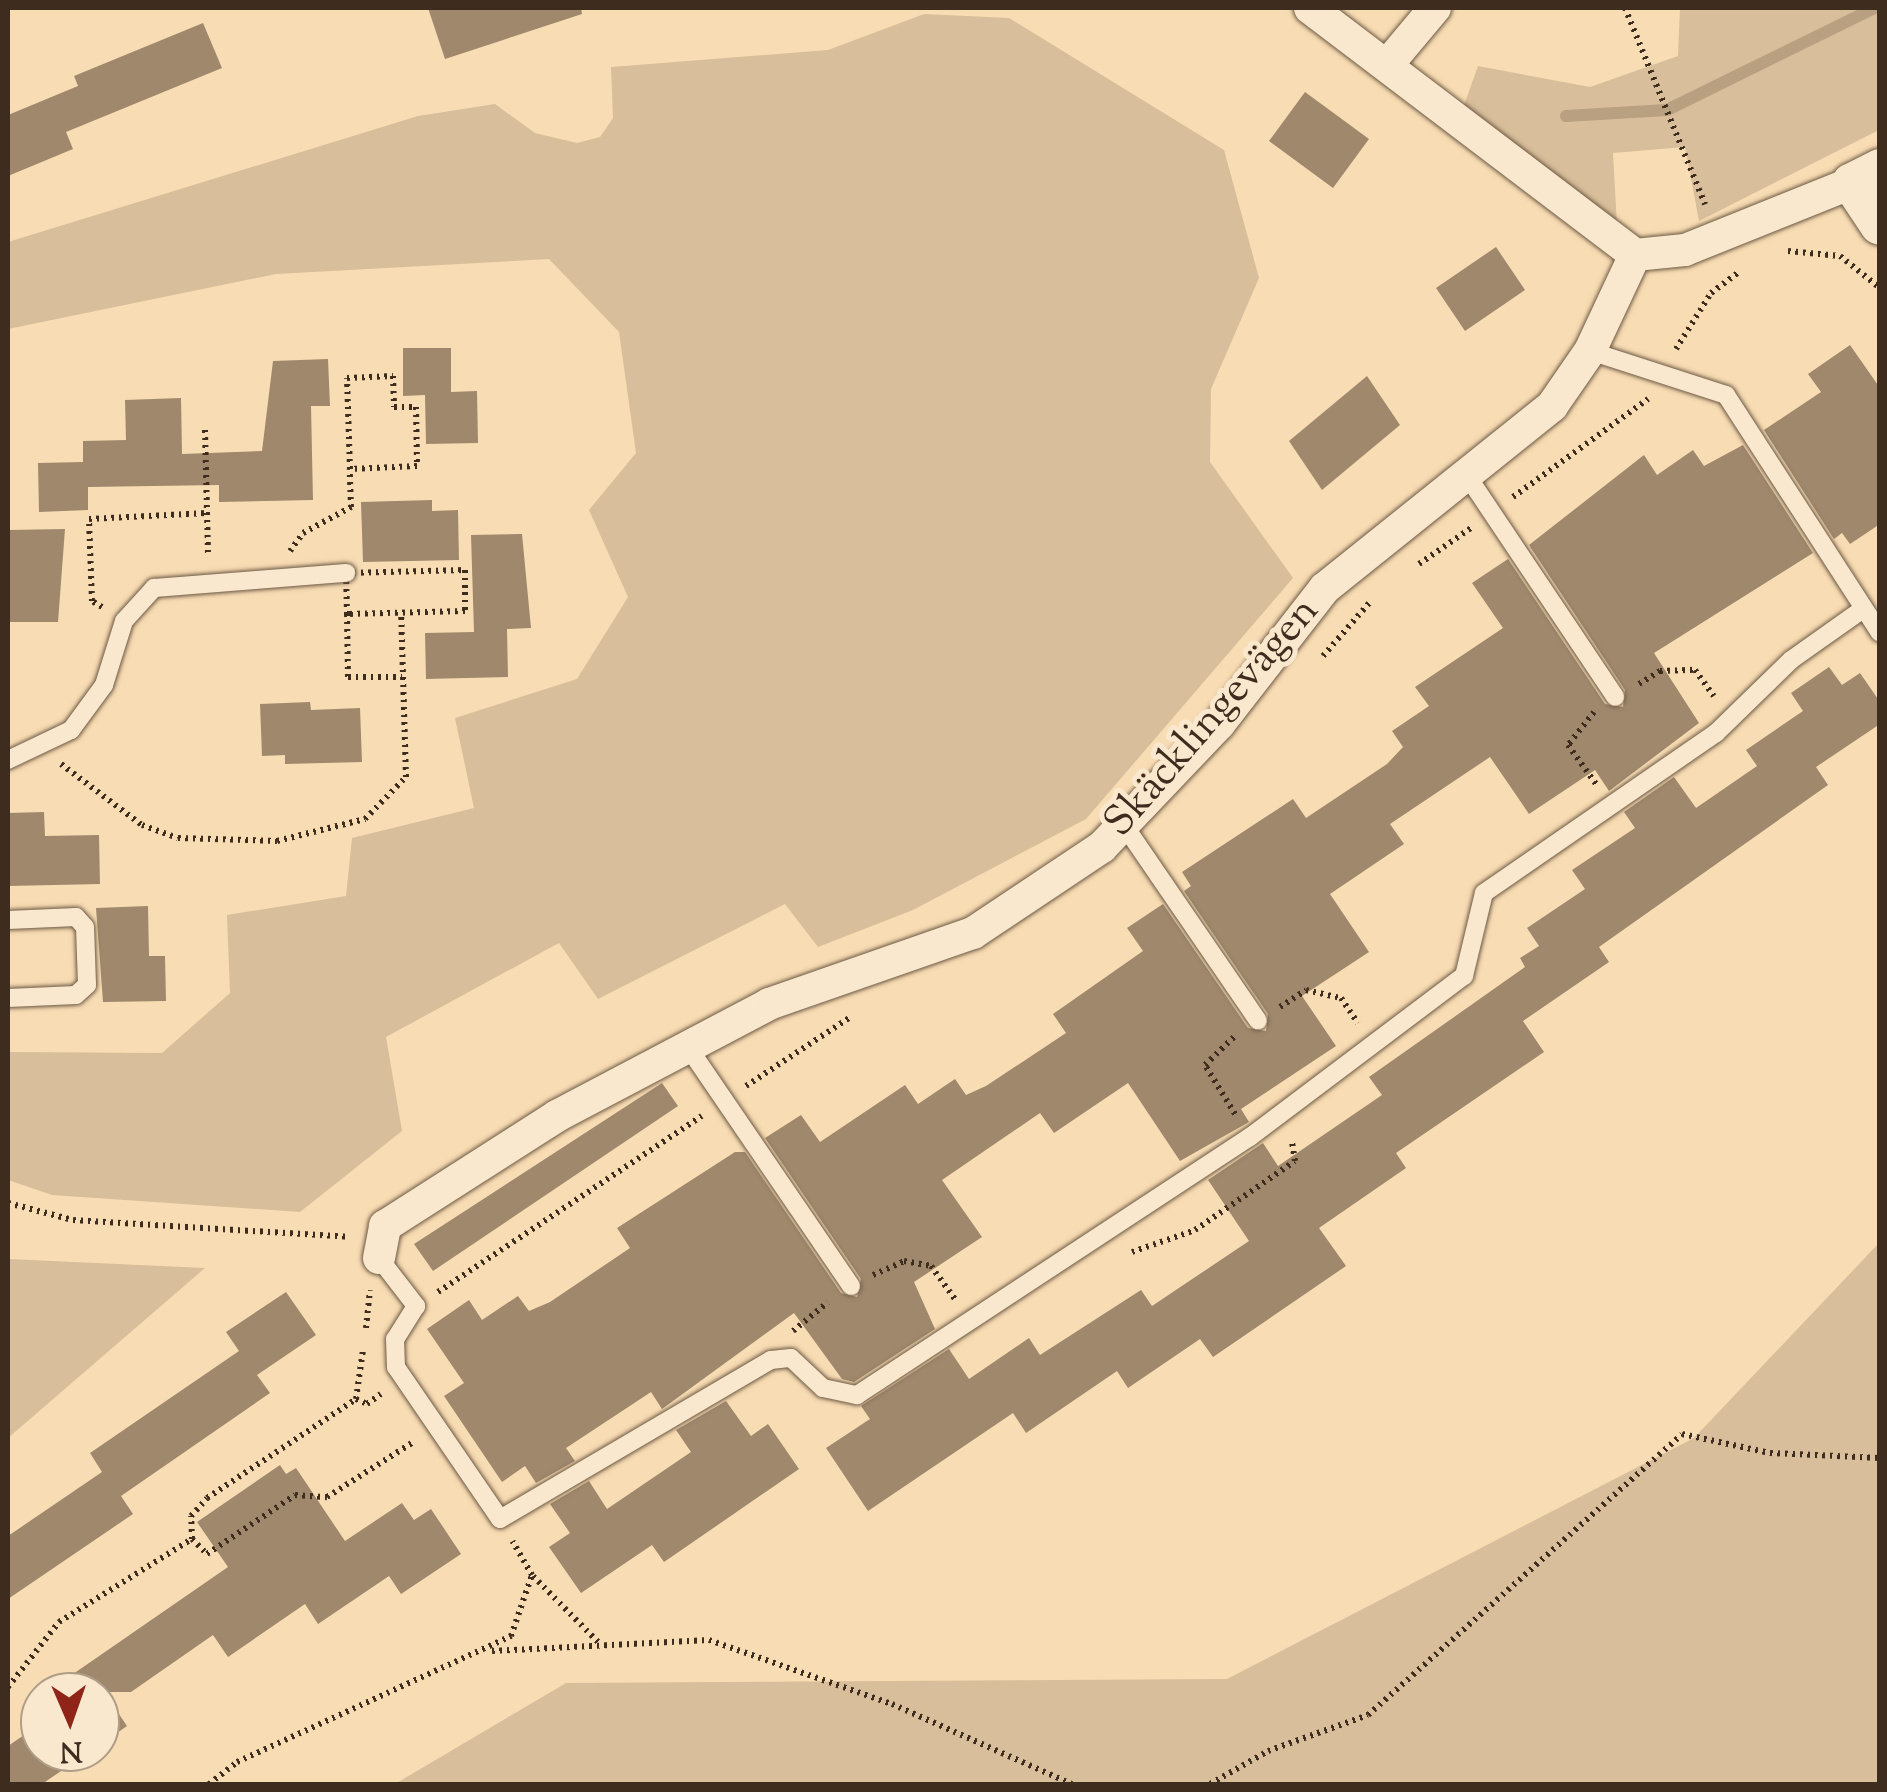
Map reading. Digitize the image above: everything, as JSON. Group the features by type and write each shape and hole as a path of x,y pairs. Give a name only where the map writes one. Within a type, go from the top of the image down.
{"street":[{"path":"1310,8 1635,255 1719,236 1866,176 1880,225"},
{"path":"1388,64 1435,8"},
{"name":"Skäcklingevägen","path":"379,1258 386,1226 686,1044 769,1004 973,934 1056,883 1124,825 1325,588 1470,480 1552,406 1590,351 1635,255"}],"lane":[{"path":"1590,351 1726,395 1880,633"},
{"path":"1470,480 1616,697"},
{"path":"8,760 71,730 92,704 124,621 154,588 209,578 346,574"},
{"path":"379,1258 416,1306 395,1340 403,1379 500,1519 771,1360 791,1358 823,1388 857,1396 1286,1111 1464,976 1484,893 1716,733 1790,660 1863,609"},
{"path":"1124,825 1258,1021"},
{"path":"8,920 76,917 85,927 87,986 76,995 8,998"},
{"path":"686,1044 850,1286"}],"path":[{"path":"1625,8 1734,274"},
{"path":"1840,256 1880,288"},
{"path":"272,576 303,533 351,508 347,378 393,376 394,408 416,406 418,466 350,469"},
{"path":"205,430 209,578"},
{"path":"124,621 92,601 89,518 207,513"},
{"path":"346,614 466,612 465,570 346,574 346,614 348,677 402,677"},
{"path":"41,744 142,824 178,838 277,841 365,820 391,801 406,776 400,613"},
{"path":"1084,1246 1134,1252 1196,1230 1295,1161 1286,1111"},
{"path":"8,1203 73,1220 360,1239 379,1258"},
{"path":"403,1379 367,1404 356,1399 207,1498 191,1516 192,1539 207,1554 295,1494 326,1497 437,1428"},
{"path":"1210,1784 1268,1751 1368,1715 1682,1434 1770,1452 1880,1458"},
{"path":"500,1519 532,1575 602,1646"},
{"path":"8,1687 58,1622 192,1539"},
{"path":"492,1652 522,1620 532,1575"},
{"path":"209,1784 238,1762 492,1652 710,1640 754,1652 1072,1784"}],"shaded area":[{"path":"1680,8 1879,8 1879,130 1699,221 1685,147 1613,153 1617,226 1463,108 1478,66 1590,87 1678,56"},
{"path":"924,14 1009,18 1224,150 1259,278 1211,389 1210,462 1293,578 1086,819 913,910 818,947 785,904 598,999 559,943 386,1037 402,1131 300,1212 52,1195 8,1180 8,1052 162,1053 230,993 227,915 346,896 352,838 474,808 455,718 577,679 628,597 589,510 636,453 619,332 549,259 276,274 8,329 8,242 418,116 495,104 535,133 577,143 600,137 613,118 611,67 828,50"},
{"path":"1879,1243 1879,1784 395,1784 566,1683 1227,1679 1694,1438"},
{"path":"8,1259 205,1268 8,1438"}],"building":[{"path":"428,8 581,8 582,14 445,59"},
{"path":"203,23 222,68 66,132 73,149 8,176 8,115 78,86 74,76"},
{"path":"1305,92 1369,139 1333,188 1269,141"},
{"path":"1496,247 1525,290 1465,331 1436,288"},
{"path":"1850,345 1880,388 1880,524 1850,544 1842,533 1834,539 1764,430 1821,392 1808,374"},
{"path":"403,348 451,348 451,392 477,391 478,443 426,444 425,395 403,396"},
{"path":"328,359 330,406 311,406 313,500 219,502 219,485 88,487 88,510 39,512 38,463 83,462 83,441 126,440 125,400 181,398 182,454 262,451 273,361"},
{"path":"1367,376 1400,425 1322,490 1289,441"},
{"path":"1743,445 1813,553 1654,653 1699,723 1609,791 1595,770 1529,814 1490,757 1390,824 1404,844 1330,894 1369,952 1302,996 1336,1046 1241,1109 1249,1122 1180,1161 1128,1083 1054,1133 1040,1113 942,1180 982,1237 914,1282 935,1329 854,1382 842,1379 794,1313 662,1409 651,1392 566,1448 575,1461 536,1483 525,1466 502,1482 444,1396 464,1383 427,1329 469,1300 482,1320 518,1296 529,1311 550,1302 630,1248 617,1228 735,1152 745,1152 841,1293 857,1297 861,1279 765,1138 801,1115 820,1142 905,1085 918,1104 955,1079 966,1095 986,1086 1066,1033 1053,1014 1143,951 1127,928 1163,904 1248,1028 1266,1031 1268,1014 1184,891 1191,886 1182,872 1293,799 1306,818 1387,764 1403,747 1392,731 1429,706 1415,687 1503,628 1472,583 1508,559 1605,704 1623,707 1625,690 1529,545 1644,455 1657,475 1693,450 1704,466"},
{"path":"432,500 432,511 458,510 459,560 363,562 361,502"},
{"path":"65,529 58,622 8,622 8,530"},
{"path":"522,534 531,628 507,629 508,677 426,679 425,633 474,632 471,535"},
{"path":"1829,667 1842,685 1860,673 1880,702 1880,724 1816,767 1828,785 1599,947 1609,962 1523,1021 1544,1052 1396,1153 1406,1168 1319,1228 1346,1266 1213,1357 1200,1339 1128,1388 1117,1371 1026,1433 1013,1413 868,1511 826,1448 870,1419 861,1406 949,1349 969,1379 1029,1338 1040,1355 1141,1290 1152,1306 1249,1241 1208,1180 1263,1143 1278,1166 1382,1095 1369,1077 1525,967 1520,958 1539,946 1527,928 1585,889 1572,870 1635,828 1624,812 1674,777 1696,808 1757,766 1746,750 1803,711 1791,693"},
{"path":"310,702 311,710 360,708 362,762 285,764 285,755 262,756 260,704"},
{"path":"44,812 45,836 99,835 100,884 8,886 8,813"},
{"path":"148,906 149,956 165,956 166,1001 103,1002 96,908"},
{"path":"662,1083 678,1106 433,1271 414,1244"},
{"path":"286,1292 316,1335 257,1375 270,1393 121,1496 133,1514 8,1599 8,1536 102,1472 90,1453 239,1351 226,1332"},
{"path":"726,1401 751,1436 768,1424 799,1469 664,1562 652,1545 581,1593 549,1547 570,1533 550,1504 589,1481 607,1509 691,1452 676,1430"},
{"path":"280,1465 286,1474 296,1468 345,1541 402,1503 414,1520 431,1509 461,1554 401,1594 389,1576 318,1624 305,1604 228,1657 213,1635 131,1692 120,1692 120,1672 76,1672 228,1567 197,1522"},
{"path":"20,1738 20,1772 60,1772 42,1784 8,1784 8,1746"}],"waterway":[{"path":"1566,116 1667,110 1874,8"}]}
